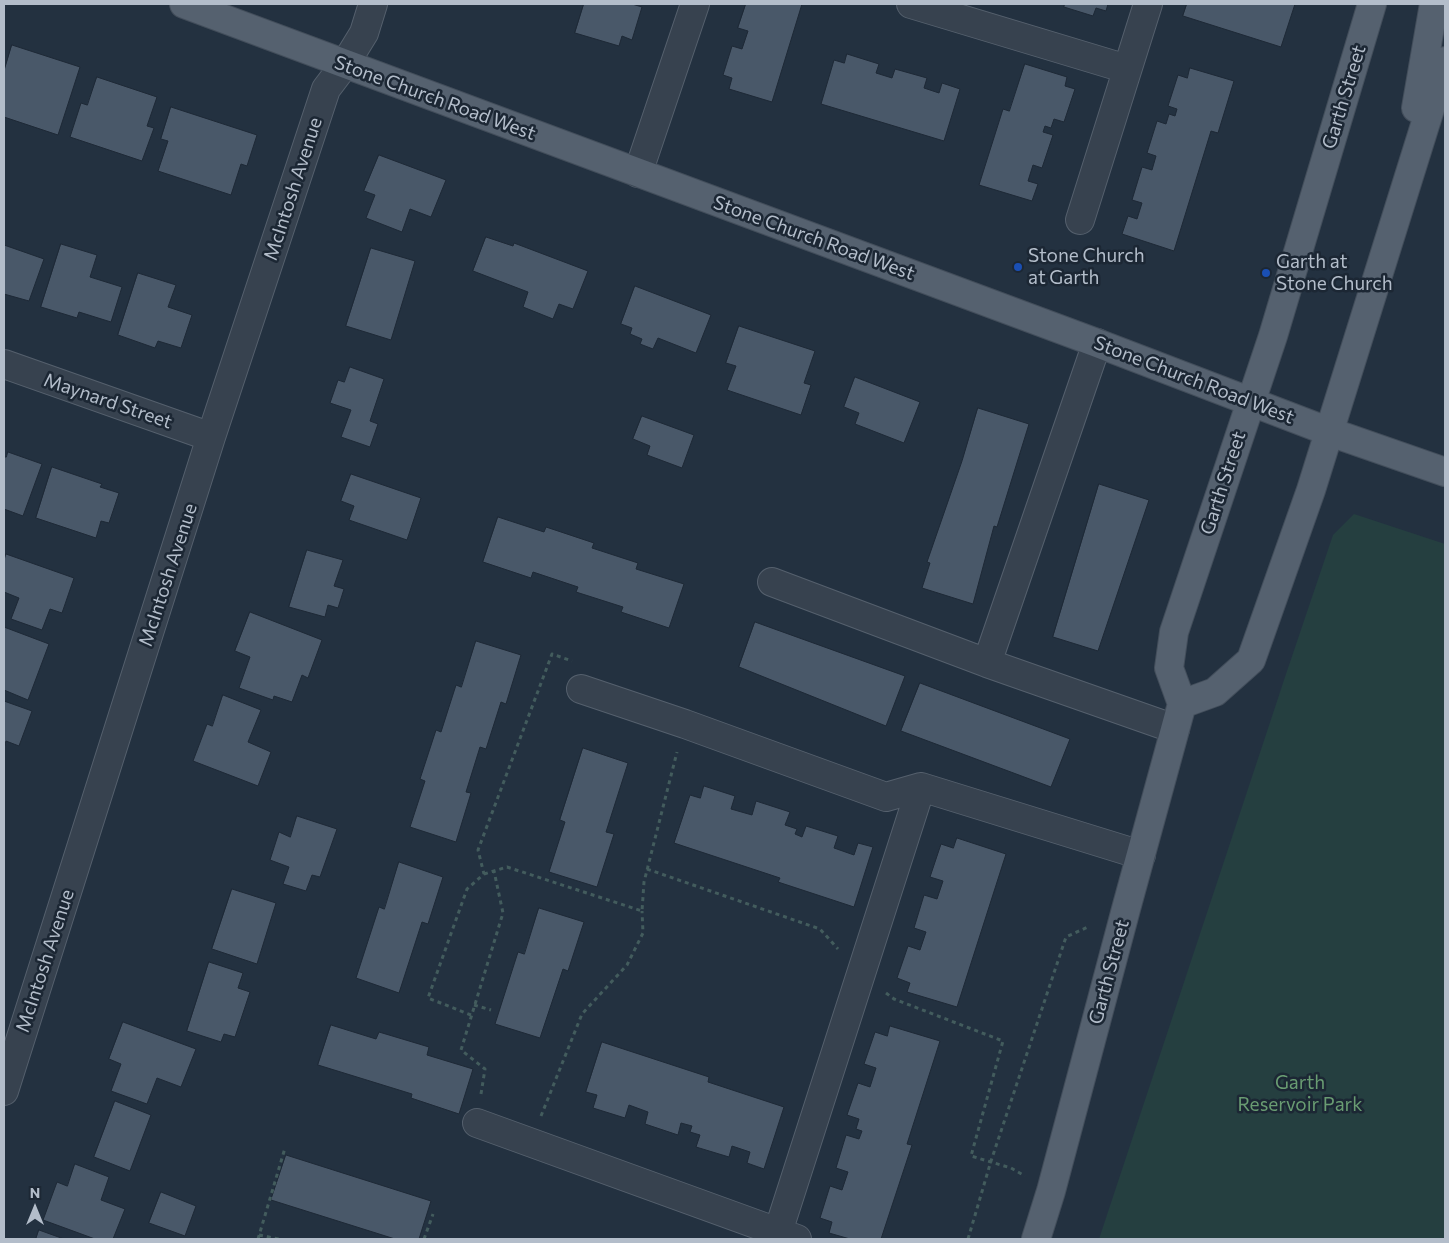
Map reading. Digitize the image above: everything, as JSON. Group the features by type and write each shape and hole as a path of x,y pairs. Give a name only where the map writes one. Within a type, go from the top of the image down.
{"main road":[{"name":"Stone Church Road West","path":"184,4 1097,343 1330,432 1445,472"},
{"name":"Garth Street","path":"1036,1239 1051,1191 1179,717 1169,668 1174,632 1276,326 1372,4"},
{"path":"1400,206 1434,4"},
{"path":"1179,717 1215,692 1251,660 1330,432 1445,61"}],"street":[{"name":"McIntosh Avenue","path":"4,1091 211,437 326,89 345,64 364,33 373,4"},
{"path":"638,174 695,4"},
{"path":"911,4 1127,69"},
{"path":"1080,220 1148,4"},
{"path":"987,663 1097,343"},
{"name":"Maynard Street","path":"4,364 211,437"},
{"path":"772,582 987,663 1179,717"},
{"path":"580,688 886,797 921,787 1141,855"},
{"path":"477,1123 788,1236 861,974 921,787"}],"path":[{"path":"484,874 478,850 552,654 589,667 580,688"},
{"path":"530,1142 582,1014 627,965 643,933 644,882 685,724"},
{"path":"471,1016 428,998 468,889 484,874 506,866 642,911"},
{"path":"647,869 820,929 861,974 894,999 1003,1041 971,1156 1011,1168 1051,1191"},
{"path":"477,1123 485,1069 461,1050 503,913 494,871"},
{"path":"968,1239 991,1161 1066,937 1126,909"},
{"path":"474,1005 490,1010"},
{"path":"279,1239 259,1237 285,1148"},
{"path":"424,1239 433,1214"}],"green space":[{"name":"Garth Reservoir Park","path":"1354,514 1445,544 1445,1239 1099,1239 1333,535"}],"building":[{"path":"584,4 632,4 642,7 632,40 622,36 619,46 575,33"},
{"path":"746,4 802,4 772,102 729,89 732,78 723,75 732,46 742,49 748,31 738,28"},
{"path":"1065,4 1108,4 1106,11 1096,8 1093,16 1064,7"},
{"path":"1187,4 1295,4 1281,47 1183,16"},
{"path":"12,45 80,67 58,135 4,117 4,71"},
{"path":"847,54 879,64 876,73 892,78 895,69 927,78 924,88 939,93 942,83 960,89 944,141 821,104 834,60 844,63"},
{"path":"1025,64 1067,77 1065,86 1075,89 1064,122 1054,119 1051,128 1045,126 1043,132 1053,135 1042,168 1033,165 1028,181 1038,184 1032,201 979,185 1003,109 1009,111"},
{"path":"1190,68 1234,81 1218,133 1211,131 1174,251 1122,234 1128,216 1137,219 1142,203 1132,200 1142,167 1152,170 1156,156 1147,153 1157,121 1166,124 1169,114 1175,116 1177,109 1168,106 1178,75 1187,78"},
{"path":"97,77 157,97 147,126 154,128 142,161 70,137 81,103 87,105"},
{"path":"171,107 257,135 247,166 241,164 231,195 158,171 168,141 161,139"},
{"path":"379,155 446,180 431,217 410,209 402,232 366,218 375,195 364,191"},
{"path":"486,237 513,246 514,243 588,271 573,309 559,304 553,319 523,307 528,292 473,271"},
{"path":"61,244 97,255 90,277 122,287 111,322 79,312 77,318 41,307"},
{"path":"4,245 44,259 29,301 4,294"},
{"path":"371,248 415,261 391,340 346,326"},
{"path":"138,273 176,285 168,307 192,315 181,348 158,341 155,348 118,335"},
{"path":"635,286 711,315 696,353 658,338 653,349 640,344 642,339 630,334 632,328 621,324"},
{"path":"739,326 815,351 804,383 811,385 801,415 727,390 736,366 726,363"},
{"path":"350,367 384,379 370,421 378,424 370,447 341,437 351,410 330,403 338,380 344,382"},
{"path":"855,377 920,402 904,443 855,424 859,413 844,407"},
{"path":"978,408 1029,424 997,527 994,526 973,604 922,588 930,563 927,562"},
{"path":"642,416 694,435 682,468 647,455 650,446 633,439"},
{"path":"8,452 42,464 23,516 4,509 4,457 6,457"},
{"path":"52,467 102,484 100,487 119,493 109,523 101,521 96,538 36,518"},
{"path":"351,474 421,498 407,540 349,520 354,506 341,501"},
{"path":"1099,484 1149,500 1098,651 1053,637"},
{"path":"498,517 544,532 546,527 594,543 592,548 638,563 636,569 684,584 669,628 621,612 623,607 576,592 578,587 533,572 531,578 483,562"},
{"path":"307,550 343,560 334,586 344,589 338,608 328,605 325,617 289,607"},
{"path":"6,554 74,578 62,613 50,609 42,630 11,619 19,598 4,592 4,561"},
{"path":"250,612 322,640 308,678 302,675 292,702 274,696 273,700 239,688 250,657 235,651"},
{"path":"755,622 905,676 886,726 739,667"},
{"path":"4,627 49,644 28,700 4,690"},
{"path":"476,641 521,655 506,704 501,702 486,749 480,747 466,792 471,793 456,842 410,827 425,781 420,779 436,730 441,732 456,685 461,687"},
{"path":"920,683 1070,739 1051,787 901,731"},
{"path":"223,695 261,710 248,742 271,752 258,786 193,761 207,724 212,726"},
{"path":"4,701 32,711 19,746 6,741 4,748"},
{"path":"583,748 628,763 606,832 614,834 597,887 549,872 565,822 560,820"},
{"path":"704,786 735,796 731,809 752,815 756,801 790,812 785,825 797,829 795,834 802,837 806,826 838,836 834,848 854,855 858,843 873,847 854,907 778,882 780,878 674,843 690,795 700,798"},
{"path":"297,816 337,829 320,877 312,875 306,891 283,884 289,867 270,860 279,832 290,837"},
{"path":"957,838 1006,854 957,1007 907,992 910,983 897,978 908,946 920,950 926,932 914,928 924,895 937,899 943,881 930,877 941,844 953,848"},
{"path":"399,862 443,877 428,924 422,922 399,993 356,978 379,907 384,909"},
{"path":"232,889 276,903 257,964 212,949"},
{"path":"539,908 584,922 568,971 563,969 540,1038 495,1024 518,952 524,954"},
{"path":"209,962 243,973 238,988 250,992 235,1037 224,1034 221,1042 187,1031"},
{"path":"123,1022 196,1049 181,1087 157,1078 147,1104 111,1091 121,1064 109,1059"},
{"path":"331,1025 376,1039 379,1032 429,1047 427,1055 473,1069 459,1114 411,1098 412,1094 318,1065"},
{"path":"890,1026 940,1041 907,1144 912,1145 881,1239 850,1239 829,1233 832,1222 820,1218 830,1186 842,1190 848,1172 836,1168 846,1135 859,1139 862,1131 856,1129 859,1119 847,1115 858,1083 870,1087 876,1068 864,1064 875,1032 887,1036"},
{"path":"602,1042 709,1077 708,1082 784,1107 764,1169 747,1163 750,1152 732,1146 729,1157 696,1147 700,1135 690,1132 692,1126 681,1123 678,1135 645,1124 648,1112 629,1105 625,1118 593,1108 597,1095 586,1092"},
{"path":"115,1101 151,1115 130,1171 94,1157"},
{"path":"286,1155 431,1201 419,1239 395,1239 271,1200"},
{"path":"75,1164 109,1177 101,1200 125,1209 113,1239 95,1239 43,1220 57,1182 67,1186"},
{"path":"161,1192 196,1206 185,1236 149,1223"},
{"path":"39,1230 64,1239 36,1239"}],"place":[{"name":"Stone Church at Garth","path":"1018,267"},
{"name":"Garth at Stone Church","path":"1266,273"}]}
